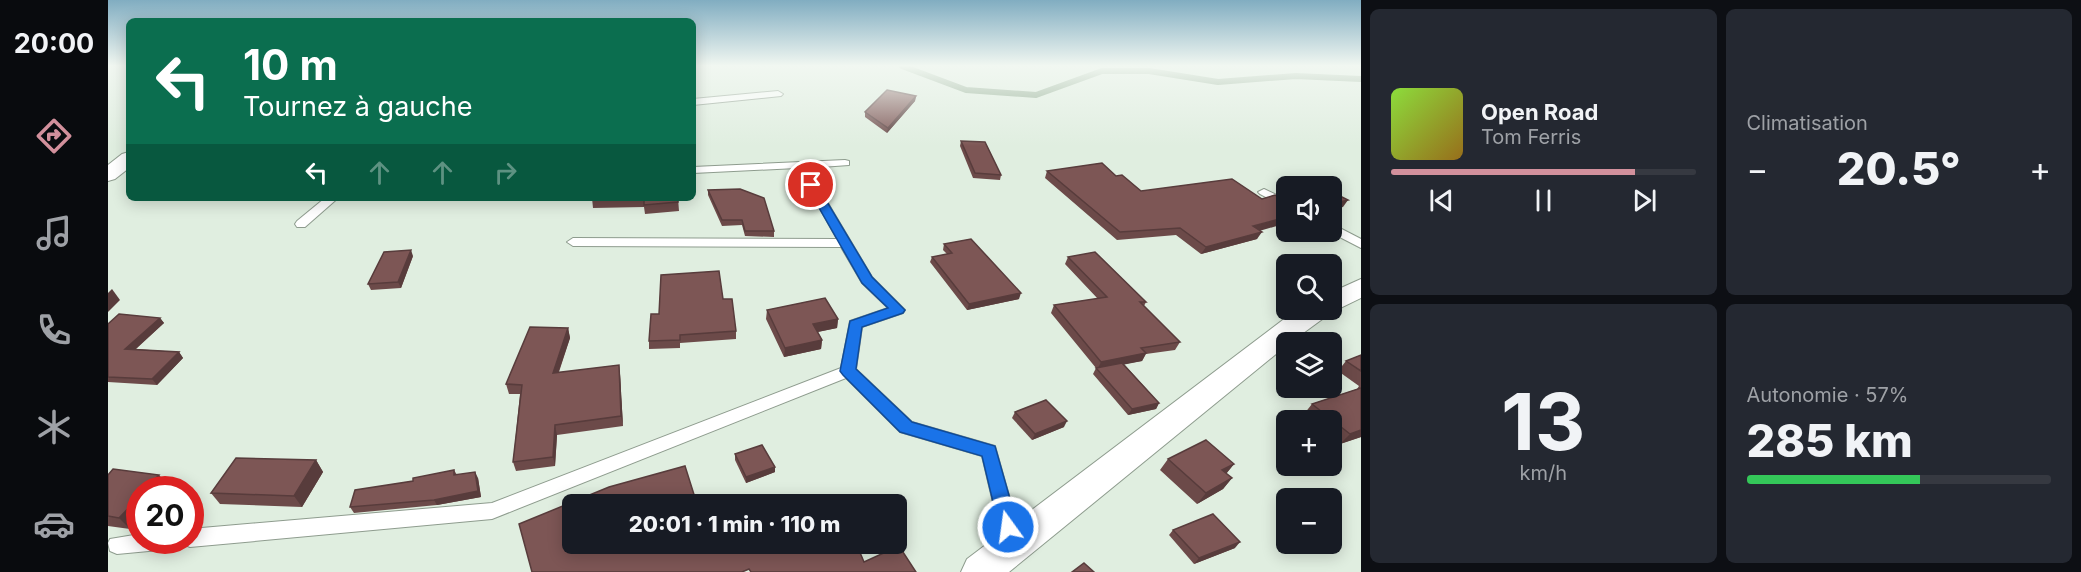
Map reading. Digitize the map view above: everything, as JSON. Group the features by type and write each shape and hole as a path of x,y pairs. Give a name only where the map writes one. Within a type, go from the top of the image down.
{"street":[{"path":"108,175 126,160"},
{"path":"1342,297 1361,287"},
{"path":"980,572 1303,320"}],"lane":[{"path":"696,102 778,94"},
{"path":"696,170 845,163"},
{"path":"800,165 867,280 898,310 855,324 848,371"},
{"path":"1264,192 1276,199"},
{"path":"301,224 328,201"},
{"path":"1342,234 1361,244"},
{"path":"573,242 845,243"},
{"path":"204,537 492,511 848,371"},
{"path":"848,371 906,427 989,451 1013,546"},
{"path":"117,545 126,544"}],"building":[{"path":"884,93 916,96 888,128 865,112"},
{"path":"961,141 985,142 1001,175 975,173"},
{"path":"1102,163 1116,176 1122,175 1141,191 1232,179 1262,199 1276,196 1276,220 1253,226 1262,232 1206,247 1180,228 1120,232 1047,171"},
{"path":"740,189 764,198 774,231 745,231 742,220 722,220 708,190"},
{"path":"644,201 678,201 678,202 644,205"},
{"path":"971,239 1021,293 969,304 932,257 952,253 944,244"},
{"path":"411,250 398,282 368,284 384,252"},
{"path":"1095,252 1146,302 1140,302 1180,342 1141,348 1146,353 1101,362 1054,305 1107,297 1068,257"},
{"path":"719,271 723,299 732,299 736,331 680,335 680,340 649,341 651,314 659,314 661,275"},
{"path":"825,298 838,319 813,324 822,340 785,348 767,310"},
{"path":"119,314 160,318 125,349 179,352 152,379 108,377 108,324"},
{"path":"530,327 568,328 553,373 619,365 621,416 555,425 553,457 513,462 522,385 506,384"},
{"path":"1361,355 1361,371 1346,361"},
{"path":"1122,363 1159,403 1132,409 1096,368"},
{"path":"1361,388 1361,430 1350,434 1342,428 1342,410 1320,410 1312,404 1330,398 1342,398 1342,394"},
{"path":"1046,400 1067,421 1035,434 1015,412"},
{"path":"1206,440 1234,464 1222,470 1232,478 1206,493 1168,459"},
{"path":"762,445 775,467 746,477 735,454"},
{"path":"236,458 316,460 294,496 211,493"},
{"path":"685,466 694,494 592,494"},
{"path":"113,469 159,475 126,476 126,511 119,518 108,516 108,475"},
{"path":"454,470 454,475 475,472 478,491 434,500 350,507 355,490 413,481 413,478"},
{"path":"562,506 562,554 861,554 864,562 882,554 904,554 916,572 751,572 749,569 742,572 532,572 519,524"},
{"path":"1213,514 1240,542 1199,558 1173,530"},
{"path":"1084,563 1094,572 1072,572"}],"waterway":[{"path":"1004,93 1036,95 1042,93"}],"route":[{"path":"811,185 867,280 898,310 855,324 848,371 906,427 989,451 1008,527"}]}
